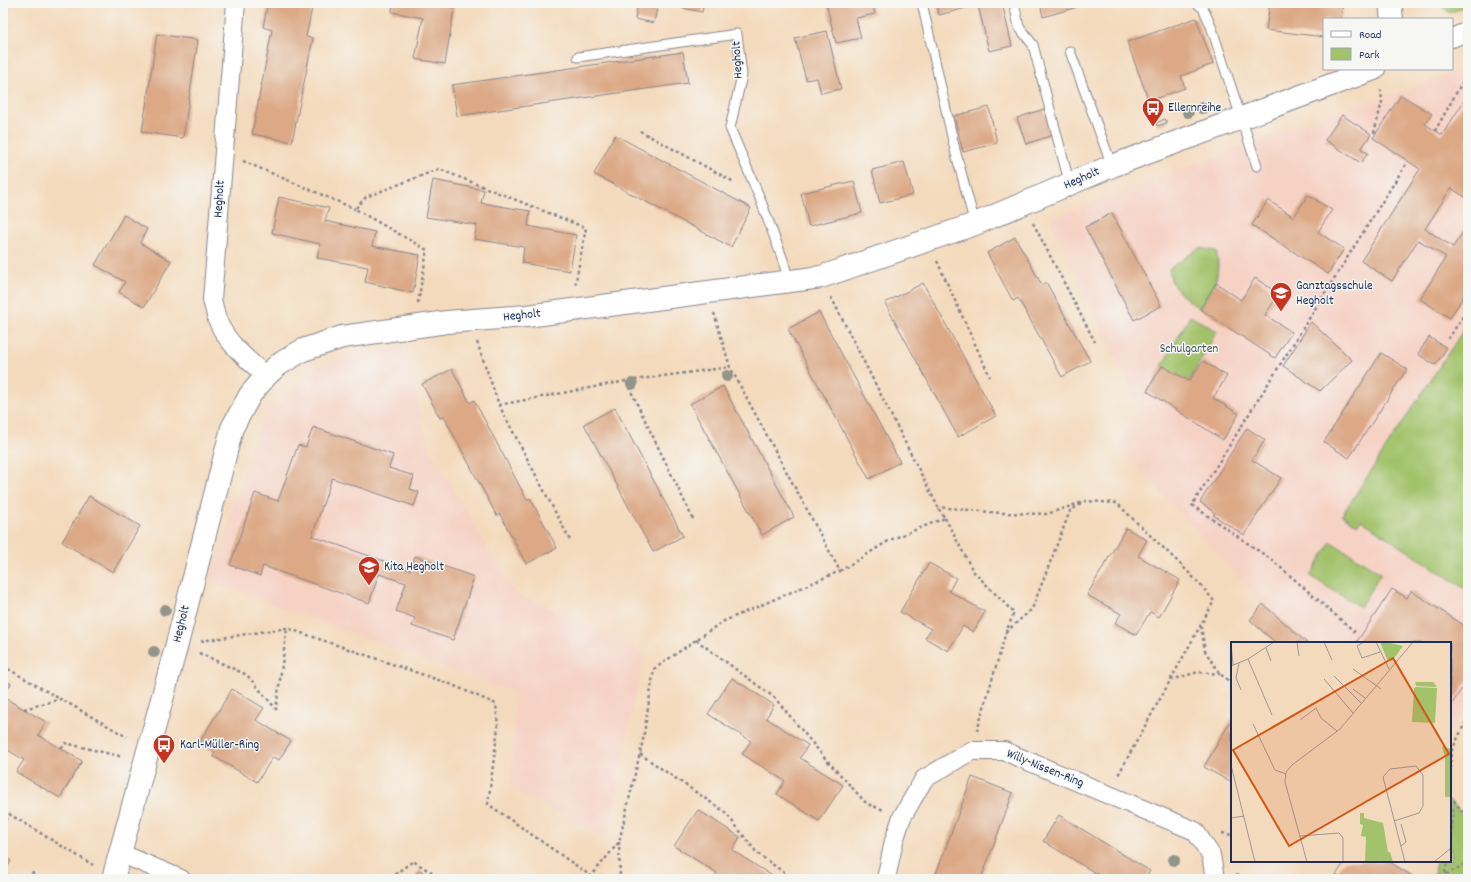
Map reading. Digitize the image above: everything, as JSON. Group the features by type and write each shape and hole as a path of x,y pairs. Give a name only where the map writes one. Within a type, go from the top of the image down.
{"street":[{"name":"Hegholt","path":"236,3 212,300 217,319 227,338 266,376"},
{"path":"1390,3 1392,18"},
{"path":"1453,38 1468,31"},
{"name":"Hegholt","path":"113,878 177,644 232,428 250,395 278,364 303,350 342,337 447,322 527,316 821,277 975,224 1112,166 1242,117 1378,78"},
{"path":"886,879 894,841 902,817 924,779 971,751"},
{"name":"Willy-Nissen-Ring","path":"971,751 1004,751 1195,831 1211,855 1215,879"},
{"path":"120,853 181,879"}],"lane":[{"path":"922,3 955,150 975,224"},
{"path":"1014,3 1019,27 1033,45 1070,184"},
{"path":"1197,3 1203,8 1211,26 1257,166"},
{"name":"Hegholt","path":"578,58 737,34 742,75 730,128 759,196 783,260 789,282"},
{"path":"1070,51 1112,166"}],"path":[{"path":"1434,130 1468,72"},
{"path":"1374,133 1382,102 1378,78"},
{"path":"640,131 759,196"},
{"path":"224,152 354,209 427,250 417,307"},
{"path":"1355,632 1272,560 1192,505 1406,164"},
{"path":"354,209 366,197 439,169 586,228 575,286"},
{"path":"1031,219 1095,342"},
{"path":"934,256 990,378"},
{"path":"828,291 938,507 973,571 1014,613 1006,632 971,751"},
{"path":"712,309 730,367 840,571"},
{"path":"1448,339 1468,309"},
{"path":"476,339 499,405 570,540"},
{"path":"499,405 626,381 730,367"},
{"path":"626,381 693,519"},
{"path":"938,507 1001,513 1047,514 1086,501 1117,503 1196,580 1214,601 1107,794"},
{"path":"1006,632 1032,609 1070,511 1086,501"},
{"path":"620,879 619,842 640,754 654,669 722,622 840,571 890,540 945,518"},
{"path":"1201,626 1206,650 1220,674 1231,682"},
{"path":"177,644 247,675 276,709 287,628"},
{"path":"177,644 287,628 450,684 496,704 498,727 488,804 591,876 619,842"},
{"path":"696,640 775,698 824,757 867,804 902,817"},
{"path":"3,666 60,699 147,755"},
{"path":"1171,681 1198,672 1220,674"},
{"path":"24,709 60,699"},
{"path":"1451,752 1468,717"},
{"path":"61,748 65,743 147,755"},
{"path":"640,754 725,812 757,853 793,879"},
{"path":"1451,797 1468,819"},
{"path":"1451,804 1451,823"},
{"path":"3,813 9,814 113,878"},
{"path":"3,824 9,814"},
{"path":"391,879 413,860 442,879"},
{"path":"1444,879 1447,862"},
{"path":"1446,874 1468,863"},
{"path":"29,879 32,873 42,879"}],"shaded area":[{"path":"3,3 13,3 3,63"},
{"name":"Ganztagsschule Hegholt","path":"1468,66 1468,705 1451,731 1451,642 1306,642 1263,604 1118,446 1139,407 1050,219 1342,109 1403,91"},
{"name":"Kita Hegholt","path":"402,346 430,450 515,593 644,653 607,838 511,788 514,693 210,581 260,422 320,364"}],"green space":[{"path":"1440,3 1468,3 1468,6 1449,13"},
{"path":"1199,248 1216,251 1218,260 1215,282 1200,309 1181,294 1172,283 1169,269"},
{"name":"Schulgarten","path":"1190,316 1217,331 1189,381 1162,366"},
{"path":"1468,323 1468,591 1361,520 1357,525 1342,515"},
{"path":"1331,542 1381,573 1360,607 1310,576"},
{"path":"1451,802 1468,822 1468,879 1433,879 1436,862 1451,862"}],"building":[{"path":"268,3 313,3 306,37 313,38 292,142 252,134 272,30 263,27"},
{"path":"393,3 455,3 445,64 415,59 423,18 392,12"},
{"path":"638,3 658,3 654,23 635,19"},
{"path":"683,3 704,3 702,12 682,8"},
{"path":"826,3 872,3 875,14 856,18 861,38 836,43"},
{"path":"936,3 1002,3 1012,46 989,51 978,5 939,15"},
{"path":"1040,3 1091,3 1043,17"},
{"path":"1270,3 1343,3 1341,18 1323,18 1323,37 1266,30"},
{"path":"1196,18 1213,64 1181,76 1185,88 1149,101 1127,42"},
{"path":"827,31 841,89 821,93 817,78 806,80 795,38"},
{"path":"157,34 198,40 183,138 142,132"},
{"path":"683,52 688,83 457,116 452,85"},
{"path":"1401,95 1432,114 1425,124 1442,135 1468,95 1468,199 1451,188 1425,229 1453,247 1468,224 1468,289 1450,318 1420,299 1446,257 1418,240 1392,281 1361,261 1420,169 1373,138"},
{"path":"989,107 997,143 963,152 954,116"},
{"path":"1044,109 1053,135 1026,144 1017,118"},
{"path":"1342,115 1371,134 1361,149 1368,153 1361,163 1325,140"},
{"path":"1165,119 1167,123 1157,126 1156,123"},
{"path":"615,135 751,208 731,247 594,174"},
{"path":"904,162 913,195 880,203 872,170"},
{"path":"433,180 484,190 481,203 530,211 528,226 576,235 570,271 522,263 524,247 474,239 477,225 426,217"},
{"path":"854,181 862,213 809,226 801,193"},
{"path":"1308,195 1332,210 1318,232 1344,249 1328,274 1252,225 1268,200 1294,217"},
{"path":"279,197 329,208 325,221 375,232 372,246 420,255 413,293 365,282 368,267 317,258 320,244 272,233"},
{"path":"1112,213 1161,306 1134,320 1085,227"},
{"path":"124,215 147,229 140,243 171,261 144,307 119,292 125,282 95,265"},
{"path":"1015,237 1042,285 1046,282 1090,361 1062,377 1018,298 1013,301 987,253"},
{"path":"1255,278 1279,294 1265,315 1292,332 1275,358 1200,309 1216,283 1241,300"},
{"path":"923,283 996,416 958,437 885,303"},
{"path":"819,312 900,462 869,479 788,329"},
{"path":"1311,322 1352,360 1320,391 1283,366"},
{"path":"1429,337 1447,348 1435,365 1418,354"},
{"path":"1381,353 1407,369 1349,458 1324,442"},
{"path":"1203,361 1227,376 1213,398 1239,414 1223,440 1147,391 1162,366 1189,381"},
{"path":"452,369 470,403 474,400 527,500 530,498 557,548 526,564 500,514 497,516 444,417 440,418 422,384"},
{"path":"723,386 794,517 762,535 690,404"},
{"path":"615,408 683,536 653,552 584,424"},
{"path":"313,427 393,455 389,468 414,476 410,489 419,492 414,506 332,478 312,536 410,570 415,556 474,577 453,640 412,626 415,618 396,611 406,583 379,574 369,603 263,566 260,576 230,565 255,493 278,501 298,445 306,447"},
{"path":"1247,428 1265,440 1252,460 1281,478 1244,535 1213,515 1215,513 1200,502"},
{"path":"89,496 140,526 113,572 62,542"},
{"path":"1126,528 1147,540 1138,556 1180,580 1159,617 1150,612 1136,635 1115,623 1121,614 1087,595"},
{"path":"929,563 956,578 949,591 985,612 973,632 963,626 948,651 925,638 931,629 900,612"},
{"path":"1392,589 1407,598 1411,591 1468,628 1468,679 1451,705 1451,642 1357,642"},
{"path":"1263,604 1306,642 1275,642 1250,620"},
{"path":"732,678 774,705 766,718 808,745 800,758 843,785 819,821 777,794 785,781 742,754 751,741 708,714"},
{"path":"3,679 11,684 3,696"},
{"path":"232,689 264,708 256,720 291,741 279,760 273,757 257,782 213,756 215,753 199,743"},
{"path":"3,697 46,722 38,735 82,761 60,798 16,772 24,760 3,747"},
{"path":"1231,720 1231,782 1204,767"},
{"path":"972,777 1013,793 981,879 934,879"},
{"path":"698,810 740,837 732,850 774,877 773,879 713,879 717,873 674,846"},
{"path":"1059,815 1150,871 1145,879 1105,879 1043,841"},
{"path":"3,856 11,861 4,873 13,879 3,879"},
{"path":"1344,862 1390,862 1417,879 1342,879 1336,875"},
{"path":"419,870 433,879 413,879"}],"place":[{"name":"Ellernreihe","path":"1153,128"},
{"name":"Ganztagsschule Hegholt","path":"1281,312"},
{"name":"Kita Hegholt","path":"369,586"},
{"name":"Karl-Müller-Ring","path":"164,764"}]}
